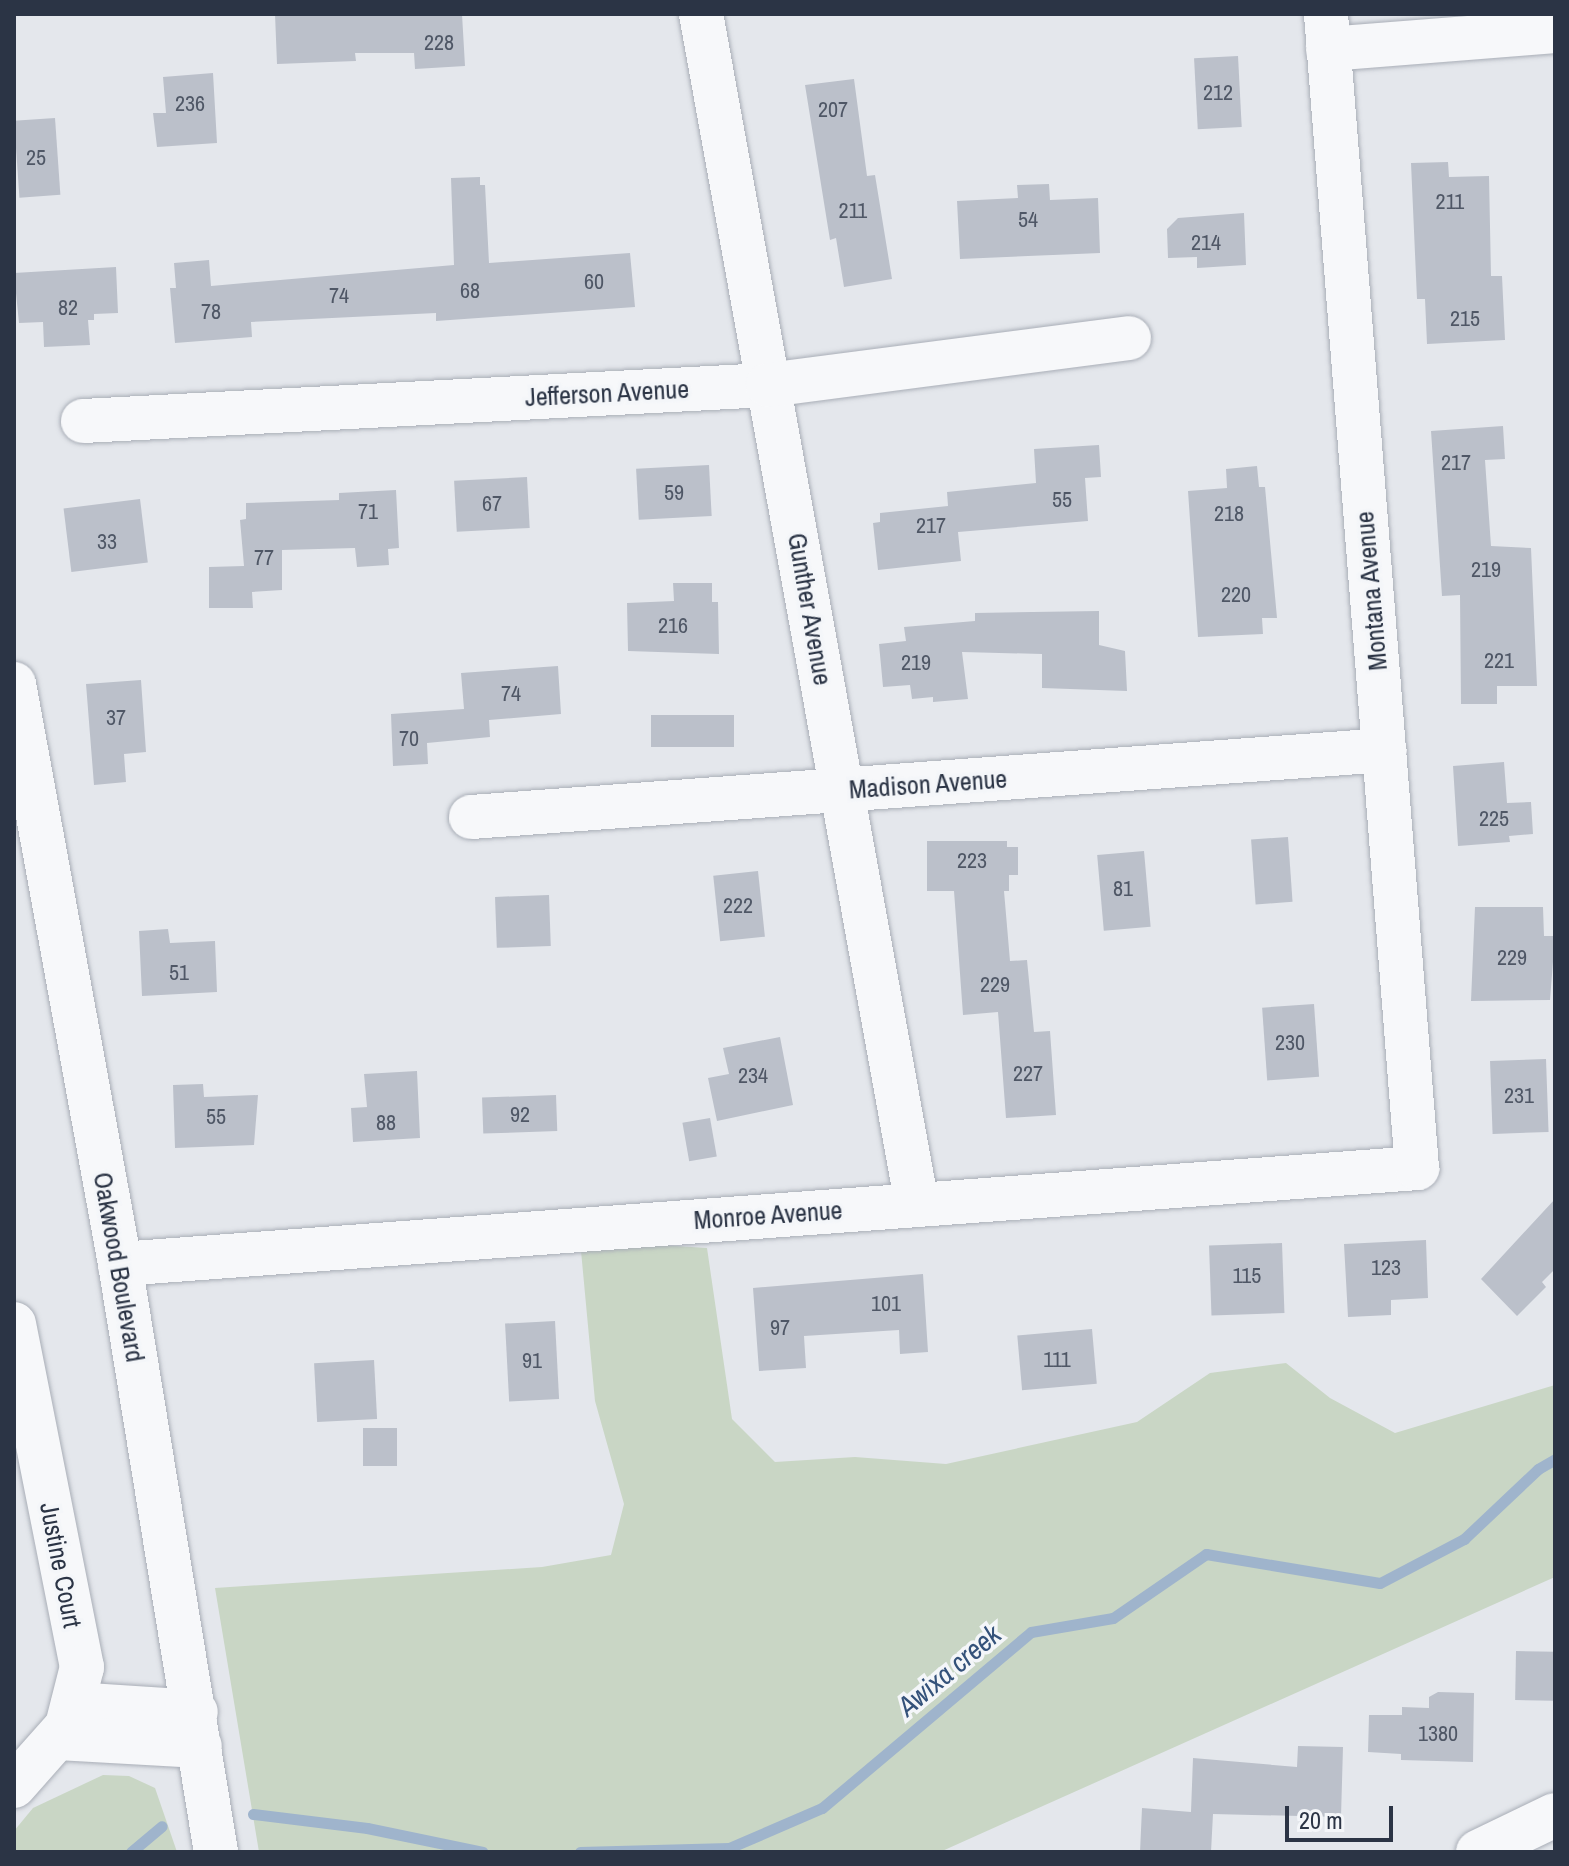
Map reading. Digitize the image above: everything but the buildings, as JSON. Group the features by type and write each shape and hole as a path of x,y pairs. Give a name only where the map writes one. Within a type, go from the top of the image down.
{"street":[{"name":"Gunther Avenue","path":"701,14 917,1205"},
{"path":"1327,31 1555,31"},
{"name":"Montana Avenue","path":"1327,31 1417,1168"},
{"name":"Jefferson Avenue","path":"83,421 768,385 1129,338"},
{"name":"Oakwood Boulevard","path":"14,684 120,1264 216,1852"},
{"name":"Madison Avenue","path":"471,817 1385,750"},
{"name":"Monroe Avenue","path":"120,1264 1417,1168"},
{"name":"Justine Court","path":"14,1324 82,1667 66,1721"},
{"path":"14,1786 66,1721 198,1729"},
{"path":"1478,1852 1555,1815"}],"green space":[{"path":"580,1240 707,1248 732,1419 775,1462 855,1457 946,1464 1137,1422 1210,1373 1286,1363 1330,1398 1395,1433 1555,1385 1555,1577 940,1852 259,1852 215,1588 542,1567 611,1555 624,1504 595,1401"},
{"path":"103,1775 129,1776 155,1788 177,1852 14,1852 14,1831 33,1808"}],"waterway":[{"name":"Awixa creek","path":"580,1852 729,1848 822,1808 1031,1632 1113,1618 1206,1554 1380,1583 1464,1539 1538,1469 1555,1459"},
{"name":"Awixa creek","path":"253,1814 367,1828 483,1852"},
{"name":"Awixa creek","path":"131,1852 162,1826"}]}
